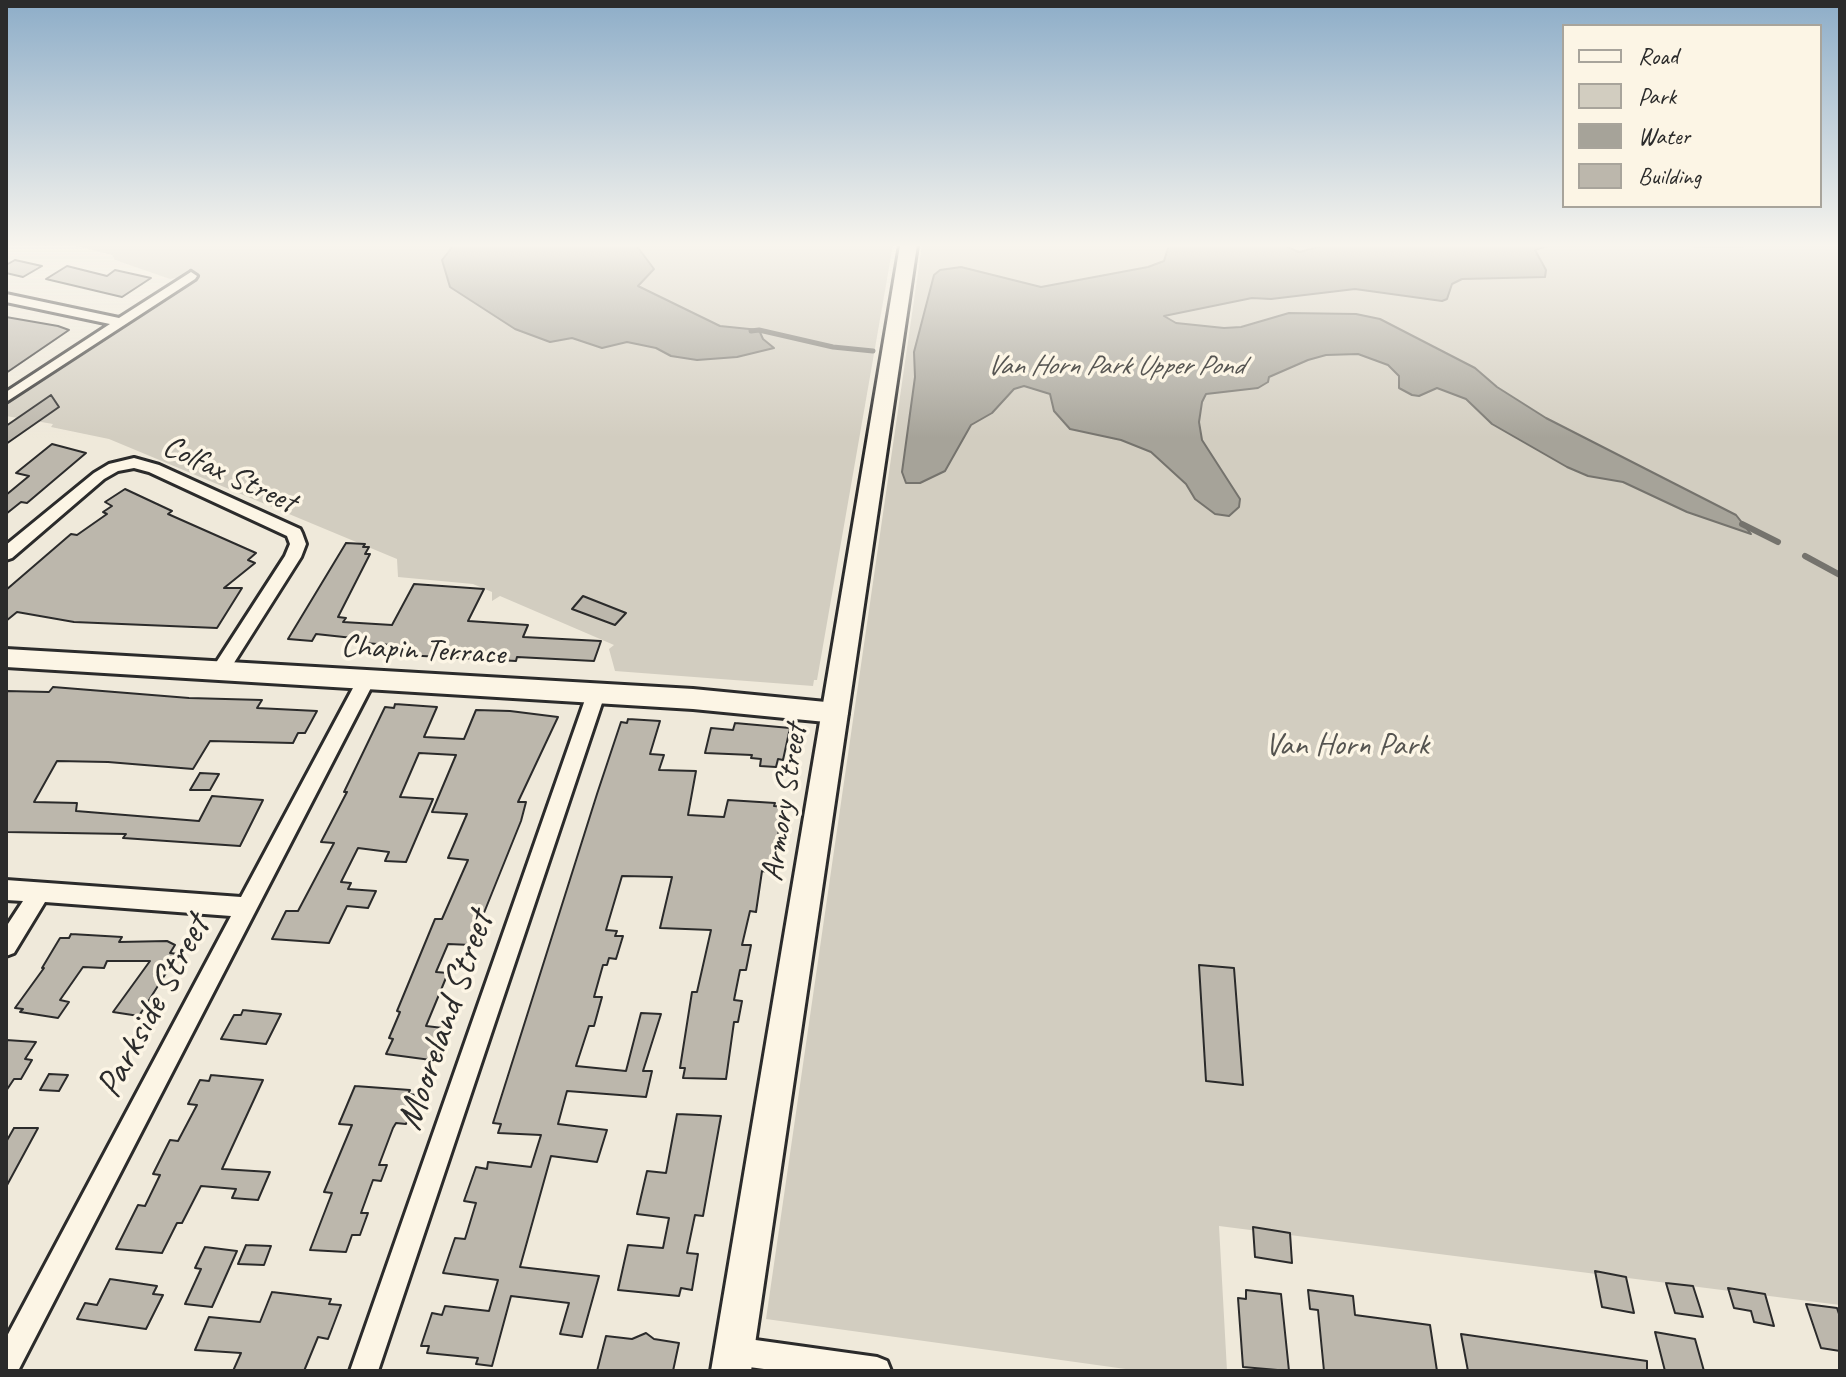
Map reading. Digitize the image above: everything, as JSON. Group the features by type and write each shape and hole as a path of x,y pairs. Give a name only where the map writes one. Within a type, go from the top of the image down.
{"main road":[{"name":"Armory Street","path":"732,1361 899,309"}],"street":[{"path":"59,309 119,322"},
{"path":"6,398 139,309"},
{"name":"Colfax Street","path":"6,554 99,476 124,464 154,468 294,533 297,539 293,557 219,672"},
{"name":"Chapin Terrace","path":"6,658 596,694 836,713"},
{"name":"Parkside Street","path":"6,1366 366,680"},
{"name":"Mooreland Street","path":"364,1371 596,694"},
{"path":"6,890 247,907"},
{"path":"6,946 40,892"},
{"path":"732,1361 877,1371"}],"green space":[{"path":"139,309 882,309 817,680 814,680 813,686 615,671 609,649 614,645 500,596 492,601 492,592 473,584 398,577 397,559 109,439 51,427 53,424 6,416 6,398"},
{"name":"Van Horn Park","path":"913,309 1840,309 1840,1305 1219,1226 1227,1371 1140,1371 766,1319"}],"water":[{"path":"484,309 686,309 720,326 759,330 763,339 774,348 737,357 697,360 671,356 656,348 627,342 602,348 572,338 550,342 515,329"},
{"name":"Van Horn Park Upper Pond","path":"925,309 1197,309 1164,316 1176,323 1224,328 1241,327 1289,313 1356,314 1380,319 1475,368 1497,387 1546,418 1736,515 1751,534 1687,512 1623,482 1588,476 1567,467 1492,424 1466,399 1437,388 1419,396 1412,395 1399,388 1399,376 1388,365 1358,354 1326,355 1308,360 1269,377 1268,382 1258,388 1206,394 1199,422 1202,440 1240,499 1239,507 1229,516 1215,514 1195,499 1186,484 1151,452 1121,440 1070,429 1054,411 1050,394 1024,386 1014,389 992,413 971,425 945,471 920,483 906,483 902,472 915,377 914,352"}],"building":[{"path":"6,317 58,326 69,330 6,373"},
{"path":"51,395 59,407 6,444 6,426"},
{"path":"52,444 86,453 27,503 21,502 6,514 6,495 29,476 16,473"},
{"path":"125,489 172,511 168,514 256,553 248,560 255,563 224,588 242,588 217,628 74,622 17,612 6,621 6,590 71,534 77,535 107,514 103,512 112,506 105,502"},
{"path":"346,543 365,544 363,547 369,547 365,554 370,554 338,617 346,618 343,622 392,625 414,584 484,589 468,621 528,625 523,637 601,641 594,661 517,657 516,661 404,655 405,646 350,642 353,638 316,634 312,641 288,639"},
{"path":"583,596 626,613 615,625 572,609"},
{"path":"53,687 189,698 262,700 257,708 317,711 305,733 298,733 293,743 210,741 193,769 57,761 34,802 77,803 76,811 199,821 212,796 263,800 240,846 123,838 126,834 6,832 6,691 49,692"},
{"path":"395,704 437,707 424,737 464,739 476,710 558,717 518,802 526,802 521,821 471,945 448,944 436,972 448,973 426,1026 443,1028 431,1060 386,1054 400,1012 397,1011 435,919 442,919 468,860 448,858 467,814 432,812 456,755 419,753 400,797 433,799 406,862 385,861 389,852 358,848 341,882 351,883 348,889 376,891 368,908 347,906 329,943 272,939 286,911 298,911 334,843 321,842 385,707 394,708"},
{"path":"628,719 660,721 650,754 664,755 659,770 696,771 688,815 724,817 728,800 775,803 774,806 784,807 770,872 762,871 756,912 750,911 742,945 751,945 746,970 740,970 734,1000 742,1001 738,1022 734,1022 726,1079 683,1078 685,1068 680,1068 692,992 697,992 711,930 660,928 672,877 622,876 606,930 617,931 615,936 623,936 616,959 609,958 607,965 603,965 594,997 602,997 594,1026 589,1026 576,1066 626,1071 641,1013 661,1014 643,1071 652,1071 646,1097 567,1091 558,1124 607,1130 597,1162 551,1156 520,1267 599,1276 582,1337 560,1334 569,1303 511,1296 492,1366 476,1364 478,1358 427,1353 429,1346 421,1346 432,1313 442,1315 445,1306 489,1311 498,1280 443,1273 455,1238 465,1239 476,1203 464,1201 476,1167 487,1169 488,1162 531,1167 541,1135 498,1133 501,1124 493,1123 621,722 627,723"},
{"path":"735,723 790,728 783,760 778,759 776,767 760,766 761,759 751,758 752,755 705,753 711,728 733,730"},
{"path":"200,773 219,774 210,790 190,790"},
{"path":"71,934 122,937 119,942 167,941 175,945 170,953 178,954 139,1016 113,1012 150,961 107,961 104,968 83,967 60,1000 69,1002 58,1018 20,1012 23,1009 15,1008 44,968 60,938 69,938"},
{"path":"1199,965 1234,968 1243,1085 1206,1081"},
{"path":"243,1010 281,1014 266,1044 221,1039 234,1015 241,1015"},
{"path":"6,1040 36,1042 25,1059 32,1060 21,1079 14,1079 6,1091"},
{"path":"49,1074 68,1075 59,1091 40,1090"},
{"path":"211,1075 263,1080 222,1169 270,1172 258,1200 232,1198 236,1189 201,1186 162,1253 116,1249 138,1205 145,1206 160,1175 153,1174 170,1140 178,1141 197,1105 188,1104 200,1080 209,1081"},
{"path":"355,1086 410,1090 408,1094 417,1095 406,1124 396,1123 393,1128 379,1165 387,1165 381,1181 373,1180 361,1213 368,1213 360,1235 352,1235 346,1252 310,1250 332,1193 324,1192 352,1125 339,1124"},
{"path":"677,1114 721,1116 703,1216 695,1215 687,1253 698,1254 692,1290 681,1288 679,1296 618,1290 628,1245 663,1248 669,1218 637,1214 647,1171 666,1173"},
{"path":"14,1128 38,1128 6,1187 6,1142"},
{"path":"1253,1227 1290,1233 1292,1263 1255,1257"},
{"path":"246,1245 271,1246 264,1265 238,1264"},
{"path":"205,1247 237,1251 212,1307 185,1304 201,1269 195,1268"},
{"path":"1595,1271 1626,1277 1634,1313 1602,1307"},
{"path":"110,1279 157,1286 153,1294 163,1295 146,1329 77,1319 85,1303 97,1305"},
{"path":"1666,1283 1693,1286 1703,1317 1675,1313"},
{"path":"1728,1288 1765,1294 1774,1326 1754,1322 1751,1311 1734,1308"},
{"path":"1246,1290 1281,1294 1289,1371 1243,1367 1238,1298 1246,1299"},
{"path":"1308,1290 1353,1296 1355,1315 1430,1325 1437,1371 1324,1371 1318,1310 1310,1309"},
{"path":"272,1292 331,1299 329,1304 341,1305 328,1339 318,1337 304,1371 233,1371 241,1353 195,1350 209,1317 260,1322"},
{"path":"1806,1304 1837,1308 1840,1351 1821,1348"},
{"path":"1655,1332 1695,1339 1704,1371 1665,1371"},
{"path":"646,1333 654,1339 679,1343 673,1371 597,1371 606,1336 632,1339"},
{"path":"1461,1334 1647,1361 1647,1371 1468,1371"}],"waterway":[{"path":"751,331 759,330 833,347 873,351"},
{"path":"1742,524 1778,542"},
{"path":"1805,556 1840,575"}]}
